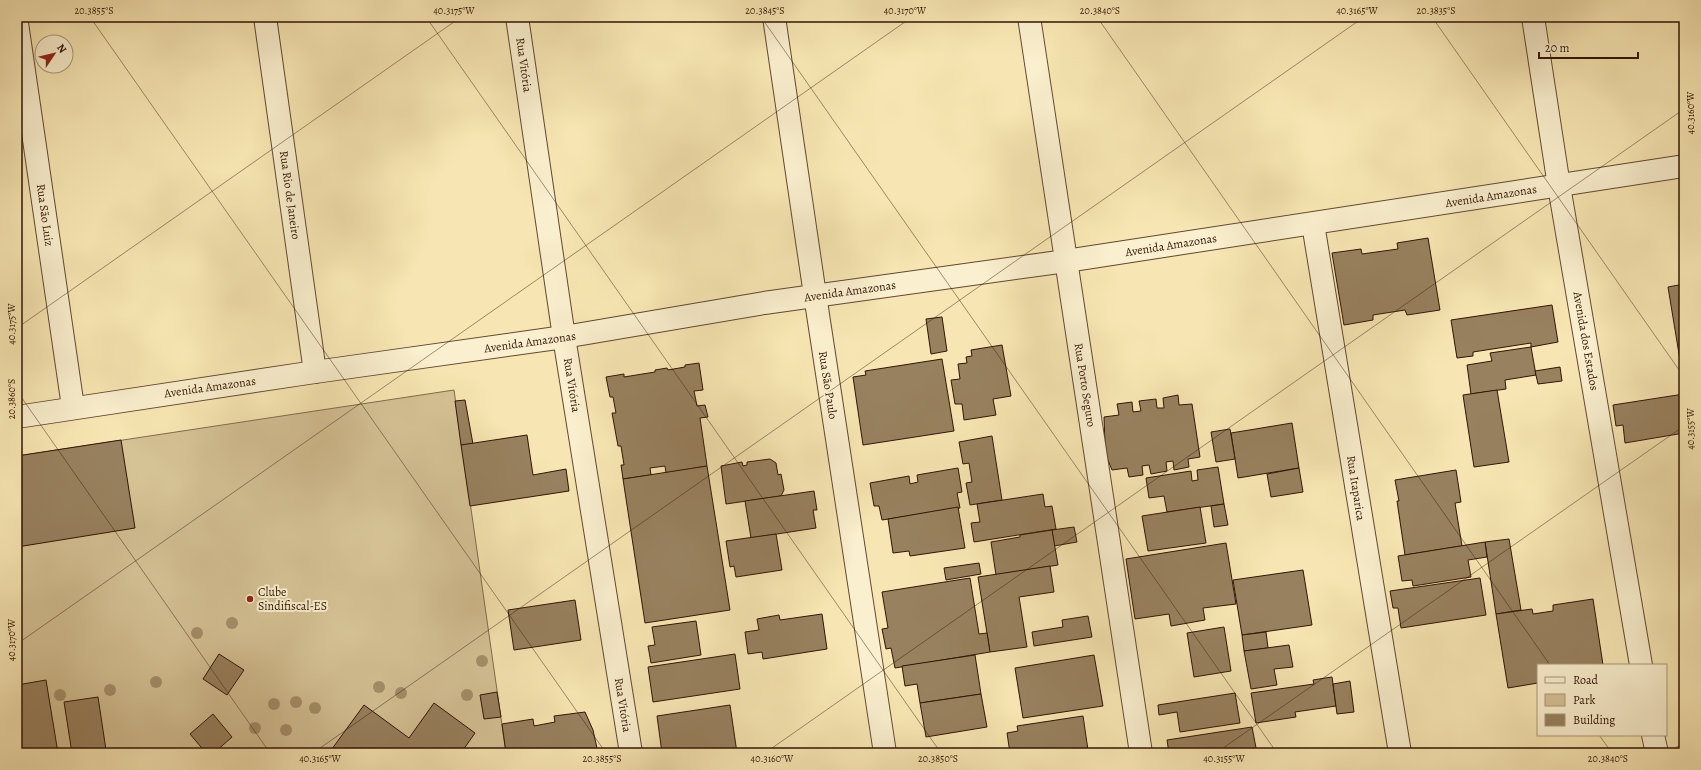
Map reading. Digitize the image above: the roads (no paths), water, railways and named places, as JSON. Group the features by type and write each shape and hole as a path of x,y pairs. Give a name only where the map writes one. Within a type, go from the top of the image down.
{"street":[{"name":"Rua Rio de Janeiro","path":"265,17 315,372"},
{"name":"Rua Vitória","path":"517,17 564,337 631,753"},
{"name":"Rua São Paulo","path":"774,17 885,753"},
{"name":"Rua Porto Seguro","path":"1029,17 1141,753"},
{"name":"Avenida dos Estados","path":"1532,17 1559,186 1641,664"},
{"name":"Rua São Luiz","path":"17,23 73,407"},
{"name":"Avenida Amazonas","path":"17,417 73,407 564,337 764,303 1066,261 1684,166"},
{"name":"Rua Itaparica","path":"1313,224 1400,753"},
{"path":"1653,736 1656,753"}],"place":[{"name":"Clube Sindifiscal-ES","path":"250,599"}]}
